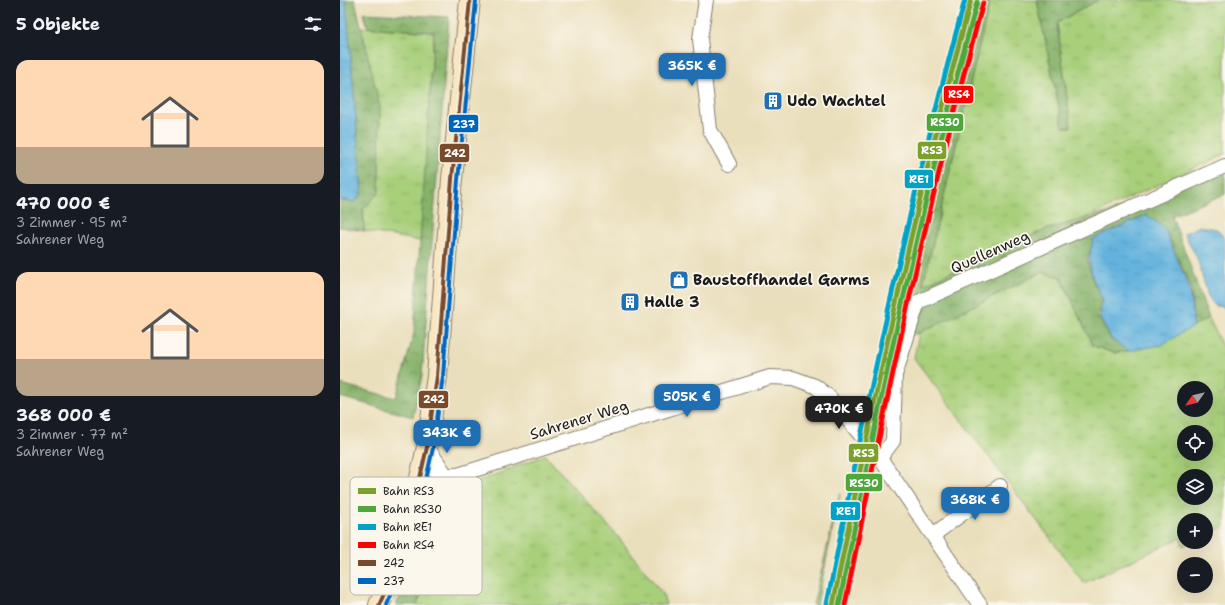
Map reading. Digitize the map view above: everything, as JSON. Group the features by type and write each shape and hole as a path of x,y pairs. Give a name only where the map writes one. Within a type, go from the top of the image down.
{"main road":[{"path":"420,477 427,447 437,376 452,179 470,0"},
{"path":"379,605 384,595"}],"street":[{"path":"706,0 700,39 710,130 729,164"},
{"name":"Quellenweg","path":"880,458 893,441 895,375 918,302 1225,166"},
{"name":"Sahrener Weg","path":"421,474 458,475 770,377 793,378 815,386 828,396 880,458 980,605"},
{"path":"427,447 446,475"},
{"path":"933,535 1000,486"}],"green space":[{"path":"346,0 355,0 380,107 379,193 363,209 364,231 340,227 340,200 355,202 362,193"},
{"path":"980,0 990,0 923,285 1044,230 1162,197 1225,161 1225,194 1172,216 1209,318 1193,326 1191,288 1165,228 1146,215 1095,239 1087,259 1093,281 1101,297 1098,317 1111,340 1131,350 1114,353 1093,346 1061,277 1042,272 919,333 901,337 880,440 874,431 916,236"},
{"path":"990,0 1037,0 1063,127 1071,127 1057,23 1098,0 1225,0 1225,154 1081,220 1044,230 923,285"},
{"path":"1037,0 1098,0 1057,23 1071,127 1063,127"},
{"path":"363,13 449,17 422,376 413,417 340,397 340,384 396,398 414,333 434,32 368,27"},
{"path":"361,27 434,32 421,241 364,231"},
{"path":"1042,272 1061,277 1093,346 1114,353 1129,351 1209,318 1225,353 1225,526 1213,532 1213,513 1177,513 1177,539 1084,583 914,358 919,333"},
{"path":"545,455 619,538 663,594 666,605 416,605 421,595 482,595 482,480"},
{"path":"840,494 817,605 813,605"},
{"path":"400,595 421,595 416,605 396,605"}],"water":[{"path":"340,0 346,0 362,193 355,202 340,200"},
{"path":"1147,215 1164,228 1189,287 1194,326 1161,345 1129,351 1112,340 1100,318 1102,299 1093,279 1089,260 1093,239"},
{"path":"1200,226 1217,229 1225,239 1225,307 1215,306 1208,296 1197,258 1184,233"}],"rail line":[{"name":"RE1","path":"827,604 890,300 926,150 965,0"},
{"name":"RS3","path":"833,605 896,301 932,150 971,0"},
{"name":"RS30","path":"839,605 902,302 938,152 977,2"},
{"name":"RS4","path":"845,605 908,303 944,153 983,3"}],"transit line":[{"name":"242","path":"420,477 427,447 437,376 452,179 470,0"},
{"name":"237","path":"426,477 433,448 443,376 458,180 476,1"},
{"name":"242","path":"379,605 384,595"},
{"name":"237","path":"386,605 390,595"}],"place":[{"name":"Udo Wachtel","path":"773,101"},
{"name":"Baustoffhandel Garms","path":"679,280"},
{"name":"Halle 3","path":"630,302"}]}
